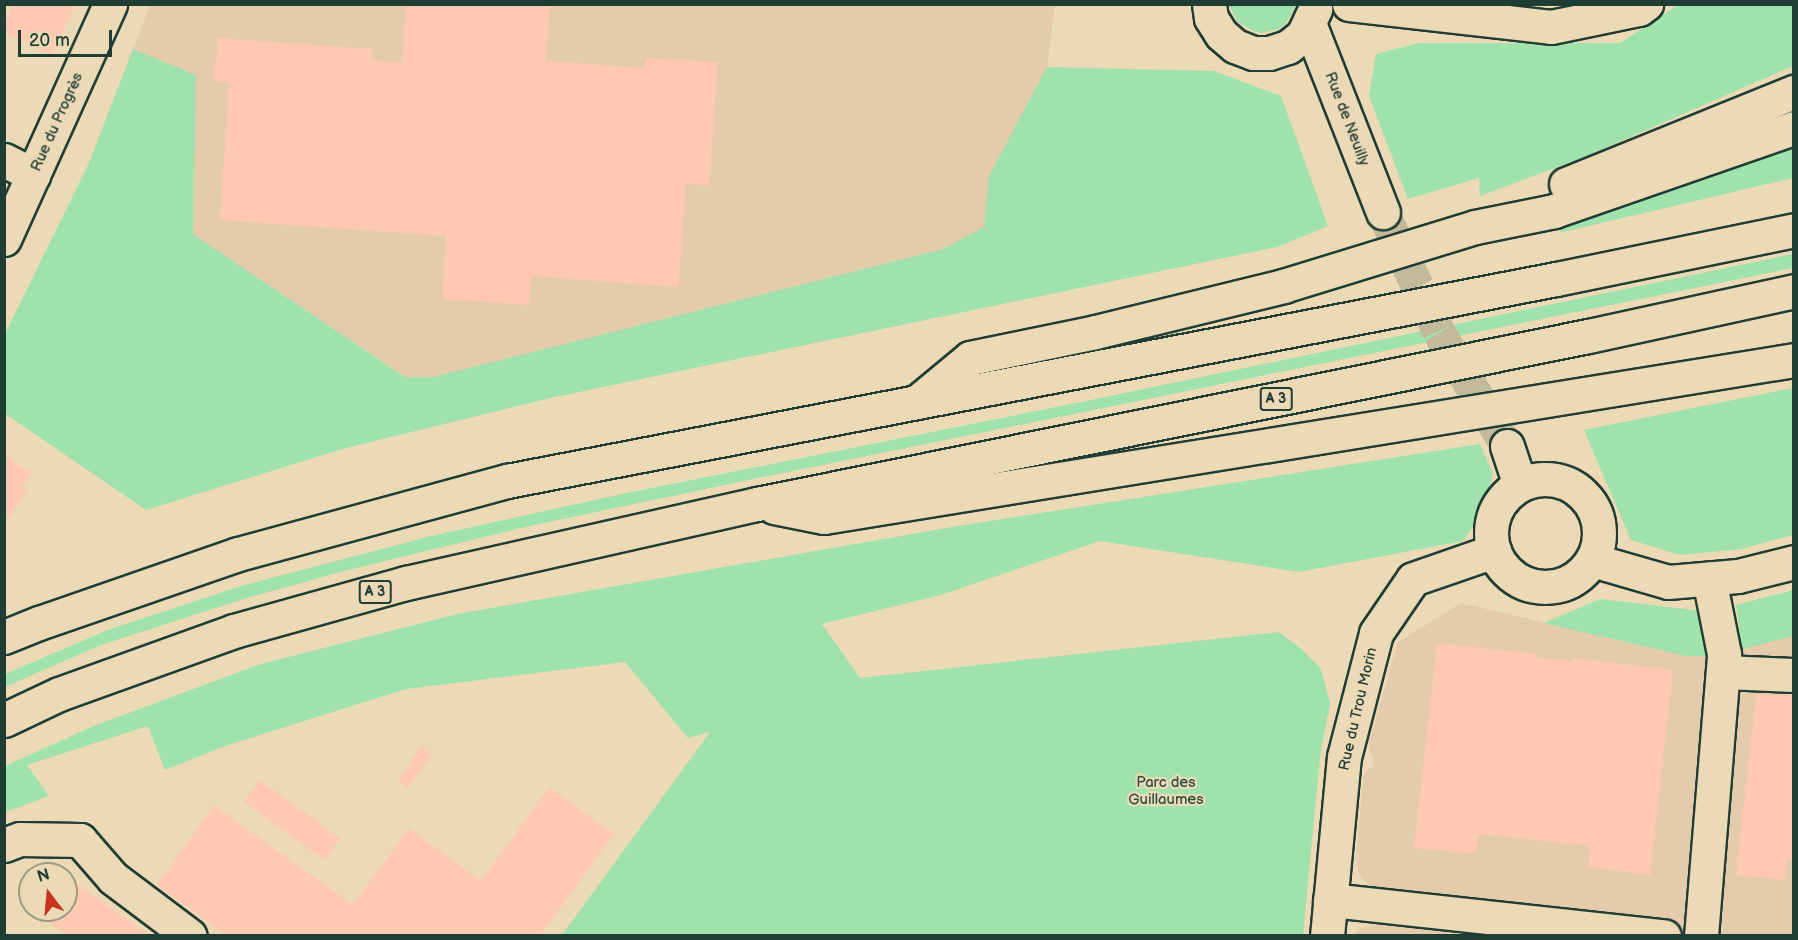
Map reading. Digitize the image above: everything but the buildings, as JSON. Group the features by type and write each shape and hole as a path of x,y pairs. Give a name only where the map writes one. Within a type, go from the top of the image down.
{"main road":[{"name":"Rue du Progrès","path":"4,239 110,4"},
{"name":"Rue de Neuilly","path":"1209,4 1211,18 1221,34 1235,46 1253,53 1269,53 1288,47 1304,35 1313,16"},
{"path":"1349,4 1517,14 1551,27 1640,9 1646,4"},
{"name":"Rue de Neuilly","path":"1313,16 1383,212"},
{"path":"1475,227 1545,193 1794,92"},
{"path":"916,404 970,358 1095,332 1283,286 1475,227 1554,211 1794,128"},
{"path":"4,160 33,176"},
{"path":"4,638 39,622 238,554 507,481 916,404 1794,230"},
{"name":"A 3","path":"4,720 59,694 234,631 406,583 757,504 1542,345 1794,291"},
{"path":"757,504 824,517 1794,360"},
{"path":"1507,446 1520,484"},
{"path":"1535,480 1565,483 1579,490 1590,501 1597,515 1600,531 1592,560 1570,581 1556,587 1525,584 1511,576 1500,565 1494,551 1491,528 1498,506 1520,484 1535,480"},
{"name":"Rue du Trou Morin","path":"1327,936 1344,757 1376,633 1413,579 1494,551"},
{"path":"1592,560 1668,582 1738,576 1794,562"},
{"path":"1701,936 1724,654 1709,578"},
{"path":"1723,672 1794,675"},
{"path":"4,845 20,838 80,840 113,878 190,936"},
{"path":"1330,900 1664,936"}],"shaded area":[{"path":"150,5 1055,5 1028,216 938,251 430,394 89,163"},
{"path":"1461,603 1686,656 1724,654 1793,634 1793,935 1352,936 1360,929 1379,923 1382,889 1370,886 1360,876 1356,861 1363,778 1367,769 1373,768 1374,757 1371,756 1369,743 1398,642"}],"green space":[{"path":"1229,4 1296,5 1286,23 1279,29 1261,33 1238,22"},
{"path":"1678,5 1793,5 1793,66 1582,158 1480,196 1479,178 1408,199 1369,96 1376,54 1419,43 1620,43"},
{"path":"133,49 196,75 193,234 405,377 433,377 943,249 984,227 989,176 1047,67 1214,71 1281,96 1328,226 1277,247 555,397 342,449 146,510 4,413 5,334 89,163"},
{"path":"1793,138 1793,178 1559,233 1568,221"},
{"path":"1793,254 1793,268 525,527 348,570 250,597 101,645 5,687 5,674 108,630 241,586 431,536 622,494 1091,400"},
{"path":"1793,388 1793,535 1741,549 1680,555 1631,540 1584,430"},
{"name":"Parc des Guillaumes","path":"1480,444 1493,474 1485,510 1463,541 1299,572 1100,541 941,595 822,624 860,678 1279,632 1299,647 1321,669 1330,703 1320,757 1303,935 562,935 710,732 688,738 625,662 406,689 225,746 165,770 148,726 27,765 49,796 5,812 5,766 96,725 261,664 457,614 952,527"},
{"path":"1793,590 1793,636 1742,649 1736,605"},
{"path":"1600,599 1703,611 1716,656 1686,656 1544,623"}],"tunnel":[{"path":"1383,212 1439,332 1507,446"}]}
